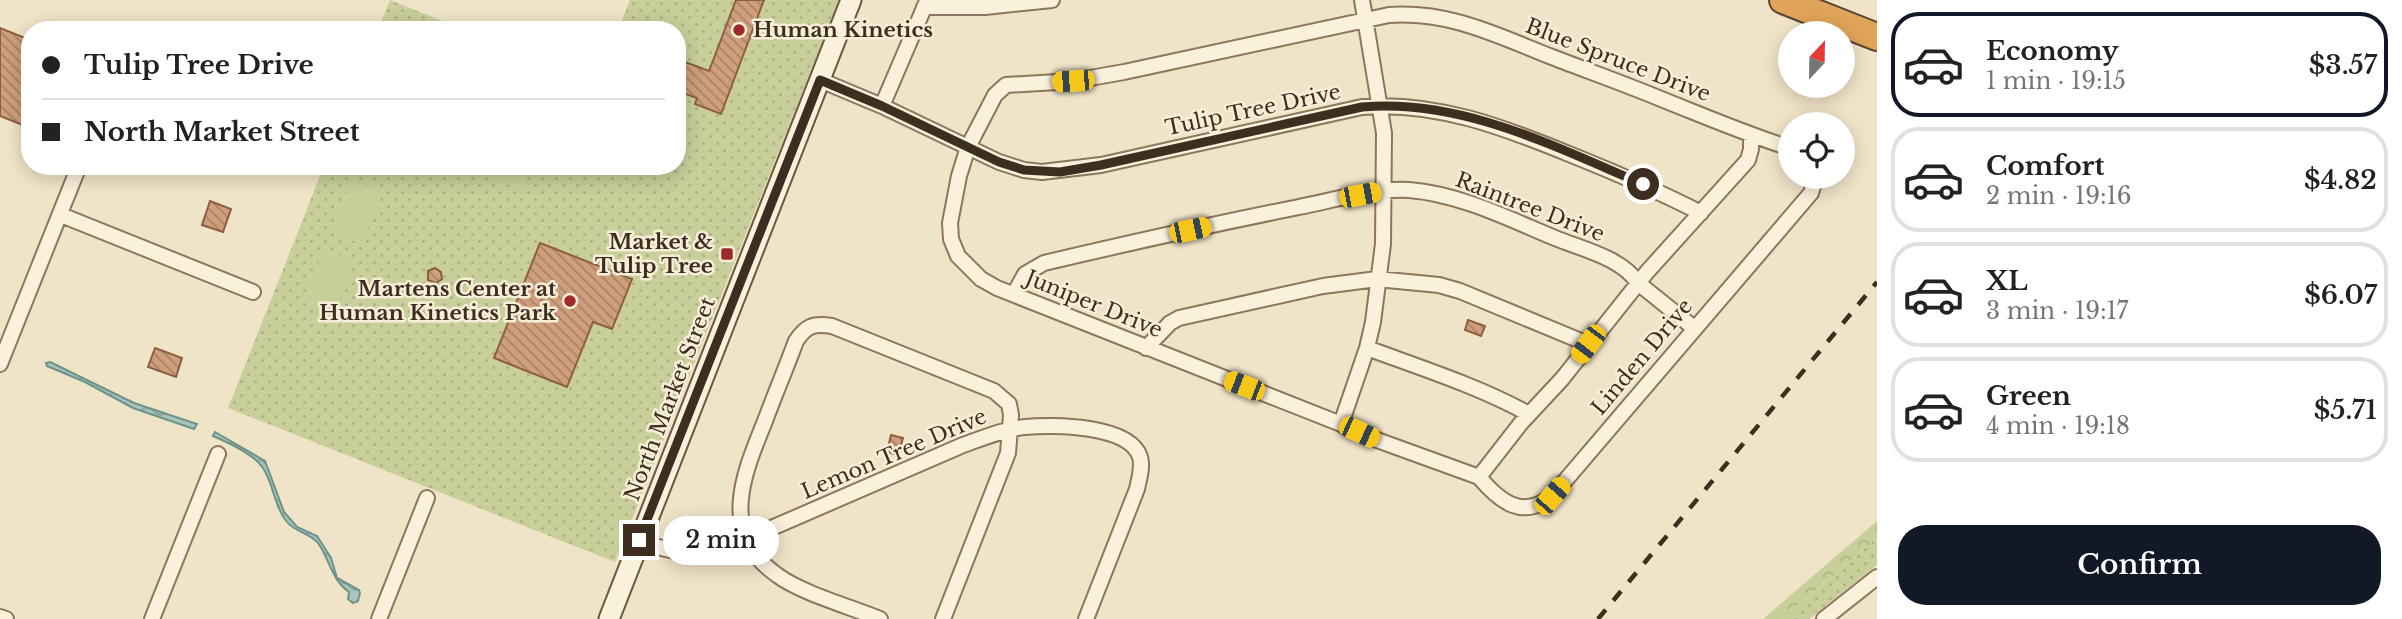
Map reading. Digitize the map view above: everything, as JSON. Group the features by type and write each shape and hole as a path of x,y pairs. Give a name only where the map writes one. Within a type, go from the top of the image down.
{"highway":[{"path":"1783,0 1877,37"}],"main road":[{"name":"North Market Street","path":"609,619 851,0"}],"street":[{"path":"882,106 925,4 1052,0"},
{"path":"1341,424 1367,348 1383,244 1384,133 1362,0"},
{"name":"Blue Spruce Drive","path":"968,147 995,95 1006,85 1086,79 1389,15 1409,14 1449,18 1751,136"},
{"path":"820,80 968,147"},
{"name":"Tulip Tree Drive","path":"968,147 1024,170 1060,172 1362,107 1443,111 1478,119 1643,184 1701,212"},
{"path":"1479,477 1638,283 1748,160 1751,136 1778,144"},
{"name":"Juniper Drive","path":"968,147 950,223 954,248 967,268 982,279 1146,348 1377,440 1479,477"},
{"path":"0,364 76,175"},
{"name":"Linden Drive","path":"1479,477 1489,489 1511,505 1530,508 1542,504 1552,496 1812,189"},
{"name":"Raintree Drive","path":"1014,294 1025,274 1044,264 1117,245 1384,190 1409,190 1436,194 1474,206 1604,257 1627,270 1638,283 1694,328"},
{"path":"61,215 253,292"},
{"path":"1146,348 1170,323 1198,312 1323,286 1377,279 1439,285 1460,291 1588,344"},
{"path":"880,619 778,576 756,554 742,522 740,503 747,466 796,341 810,325 832,326 994,391 1009,404 1012,415 1008,453 943,619"},
{"path":"1367,348 1458,382 1529,414"},
{"name":"Lemon Tree Drive","path":"639,540 678,553 712,552 963,445 1011,429 1076,427 1098,431 1129,442 1141,458 1138,489 1086,619"},
{"path":"152,619 218,454"},
{"path":"379,619 427,498"},
{"path":"1824,619 1877,577"},
{"path":"0,617 6,619"}],"green space":[{"path":"390,0 442,21 382,21"},
{"path":"630,0 839,0 615,562 228,408 320,175 686,175 686,21 622,21"},
{"path":"484,175 527,175 521,190"},
{"path":"352,179 382,191 361,244 330,232"},
{"path":"324,249 355,261 333,315 303,302"},
{"path":"1877,521 1877,538 1782,619 1763,619"},
{"path":"1877,538 1877,565 1809,619 1782,619"}],"water":[{"path":"50,362 134,403 197,424 194,429 133,408 85,382 47,366 46,363"},
{"path":"215,432 265,461 284,512 297,527 317,536 331,558 337,578 359,590 358,601 353,603 348,599 349,592 334,575 318,543 287,522 259,463 240,449 213,436"}],"building":[{"name":"Human Kinetics","path":"736,0 764,0 721,114 695,104 697,98 686,94 686,62 709,71"},
{"path":"0,28 21,36 21,124 0,116"},
{"path":"210,201 231,209 223,232 202,225"},
{"name":"Martens Center at Human Kinetics Park","path":"540,243 632,279 612,329 593,322 567,387 494,358"},
{"path":"435,268 441,272 442,279 436,283 428,280 428,271"},
{"path":"1468,320 1485,326 1481,336 1465,330"},
{"path":"155,348 182,358 176,377 148,367"},
{"path":"891,435 903,438 898,455 887,452"}],"railway":[{"path":"1598,619 1877,282"}],"place":[{"name":"Human Kinetics","path":"739,30"},
{"name":"Market & Tulip Tree","path":"727,254"},
{"name":"Martens Center at Human Kinetics Park","path":"570,301"}],"route":[{"path":"639,540 820,80 841,87 999,162 1024,170 1060,172 1101,165 1362,107 1379,106 1443,111 1478,119 1643,184"}]}
